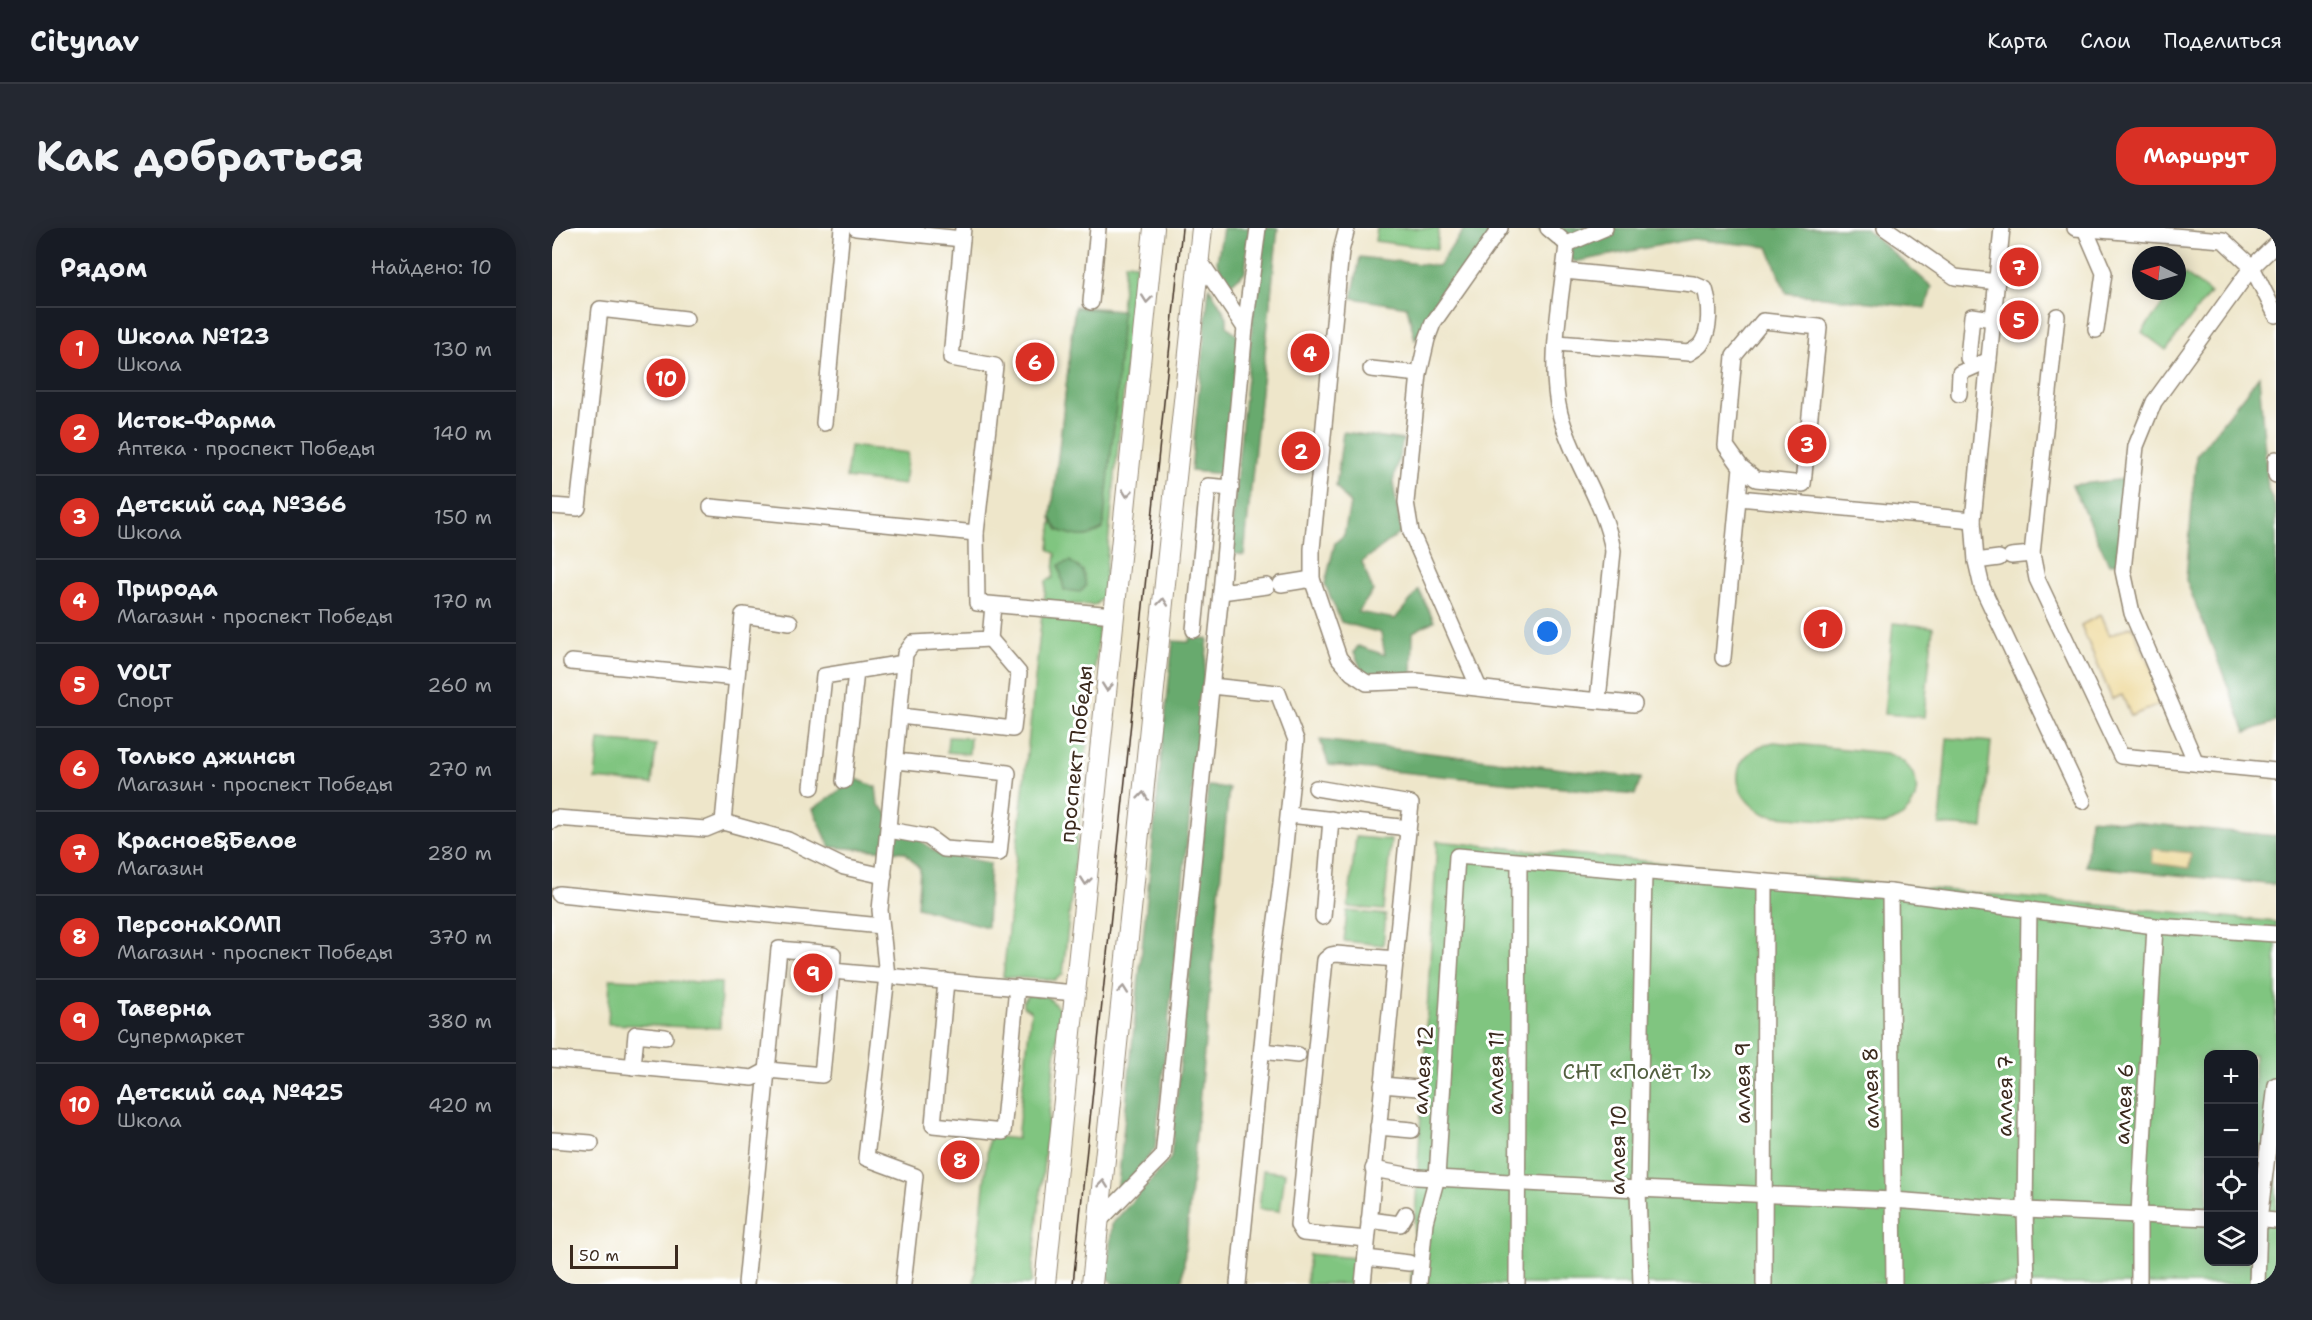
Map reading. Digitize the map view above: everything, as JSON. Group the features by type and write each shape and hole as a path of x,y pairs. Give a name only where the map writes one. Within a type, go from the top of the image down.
{"main road":[{"name":"проспект Победы","path":"1045,1284 1154,228"},
{"path":"1092,1284 1202,228"}],"street":[{"path":"824,423 842,228"},
{"path":"856,228 962,234 951,358 995,366 976,533 977,603 1114,615"},
{"path":"1091,302 1098,228"},
{"path":"1099,1221 1163,1156 1221,592 1245,328 1258,228"},
{"path":"1347,228 1341,251 1312,549 1312,579 1340,658 1352,673 1366,683 1417,681 1634,704"},
{"path":"1479,688 1411,532 1406,502 1419,374 1427,339 1433,323 1500,228"},
{"path":"1548,228 1567,244"},
{"path":"1567,244 1605,228"},
{"path":"1885,228 1954,278 1997,282"},
{"path":"2002,228 1973,520 1976,561 1982,587 2083,801"},
{"path":"2075,228 2223,240 2252,267 2276,315"},
{"path":"2085,229 2104,273 2096,330"},
{"path":"1567,244 1555,376 1560,414 1610,533 1613,551 1598,700"},
{"path":"2196,763 2132,613 2123,571 2136,446 2154,402 2252,267 2276,244"},
{"path":"1198,258 1245,328"},
{"path":"1557,342 1689,353 1700,345 1706,333 1709,302 1705,289 1693,284 1565,271"},
{"path":"552,506 578,508 600,309 686,319"},
{"path":"1968,358 1971,316 1993,319"},
{"path":"2057,316 2032,554 2037,579 2121,756 2276,771"},
{"path":"1723,658 1741,467 1726,446 1734,356 1762,321 1820,327 1803,484 1756,479 1741,467"},
{"path":"1959,394 1960,373 1989,360"},
{"path":"1371,369 1419,374"},
{"path":"2276,459 2276,475"},
{"path":"1194,630 1208,486 1231,488"},
{"path":"1738,498 1973,520"},
{"path":"711,507 976,533"},
{"path":"1976,561 2032,554"},
{"path":"1221,592 1312,579"},
{"path":"900,716 1013,729 1019,673 990,639 993,605"},
{"path":"723,822 743,615 790,622"},
{"path":"903,1284 915,1176 866,1158 887,976 881,926 905,654 913,643 990,639"},
{"path":"571,662 736,678"},
{"path":"812,787 824,676 904,663"},
{"path":"844,781 856,672"},
{"path":"1211,686 1278,693 1296,740 1271,956 1238,1284"},
{"path":"889,830 928,837 944,849 999,853 1008,773 896,761"},
{"path":"1316,788 1411,804 1373,1169 1364,1284"},
{"path":"1289,815 1400,826 1408,831"},
{"path":"552,821 556,818 706,829 723,822 788,840 844,867 884,876"},
{"path":"1323,917 1331,819"},
{"name":"аллея 12","path":"1419,1284 1425,1222 1437,1176 1457,856 1518,862"},
{"path":"1518,862 1890,892 2155,926 2276,934"},
{"name":"аллея 11","path":"1517,1284 1518,862"},
{"name":"аллея 10","path":"1641,1284 1638,1189 1644,872"},
{"name":"аллея 9","path":"1764,1284 1765,883"},
{"name":"аллея 8","path":"1890,892 1894,1284"},
{"path":"559,894 881,926"},
{"name":"аллея 7","path":"2027,1284 2025,1210 2029,909"},
{"name":"аллея 6","path":"2139,1284 2139,1215 2155,926"},
{"path":"552,1059 753,1078 768,1070 822,1075 833,954 779,949 768,1070 746,1284"},
{"path":"1367,1239 1303,1233 1298,1225 1325,960 1336,954 1395,959"},
{"path":"832,971 1075,993"},
{"path":"946,981 933,1125 1003,1132 1017,987"},
{"path":"633,1067 636,1034 665,1037"},
{"path":"1262,1051 1298,1054"},
{"path":"1382,1085 1418,1088"},
{"path":"2257,1212 2276,1085"},
{"path":"1378,1127 1412,1130"},
{"path":"552,1140 591,1143"},
{"path":"1373,1169 1417,1176 1638,1189 1893,1200 2025,1210 2204,1218"},
{"path":"1369,1220 1400,1224 1406,1214"},
{"path":"2258,1220 2276,1221"},
{"path":"1366,1258 1409,1263"},
{"path":"2257,1266 2257,1284"}],"green space":[{"path":"1223,228 1250,228 1245,272 1228,286 1217,262"},
{"path":"1262,228 1278,228 1244,555 1229,553"},
{"path":"1377,228 1439,228 1437,249 1375,241"},
{"path":"1465,228 1497,228 1415,340 1407,307 1352,298 1360,257 1438,266"},
{"path":"1537,228 1865,228 1932,287 1926,308 1786,293 1768,247 1692,239 1575,262"},
{"path":"1125,263 1136,264 1103,597 1093,605 1044,603 1046,581 1053,578 1056,554 1049,549 1068,370 1075,367 1078,343 1071,338 1075,306 1121,310"},
{"path":"2186,275 2210,293 2166,350 2142,332 2165,300 2186,300"},
{"path":"1209,287 1227,317 1227,326 1239,337 1224,474 1191,471"},
{"path":"1075,308 1122,311 1116,407 1103,529 1086,536 1058,530 1051,518"},
{"path":"2259,376 2268,489 2276,509 2276,722 2246,732 2186,580 2196,456"},
{"path":"1343,432 1403,440 1393,482 1401,532 1362,562 1373,591 1358,612 1395,619 1419,590 1434,621 1413,632 1412,678 1365,678 1354,652 1358,646 1385,655 1381,633 1341,622 1325,584 1335,543 1344,535 1350,504 1336,486"},
{"path":"850,446 908,453 904,485 846,478"},
{"path":"2126,479 2122,562 2109,564 2072,485"},
{"path":"1070,561 1083,571 1086,586 1080,592 1064,590 1059,565"},
{"path":"1042,614 1093,620 1099,629 1063,974 1055,980 1003,977"},
{"path":"1893,623 1933,627 1924,717 1884,714"},
{"path":"1190,637 1208,639 1155,1149 1117,1195 1173,641 1189,642"},
{"path":"948,737 970,738 969,754 947,752"},
{"path":"1947,738 1991,742 1983,828 1940,825"},
{"path":"599,740 656,745 652,784 595,779"},
{"path":"1320,740 1641,778 1635,795 1329,765"},
{"path":"1774,742 1886,753 1900,760 1910,769 1915,780 1916,792 1913,803 1894,821 1879,825 1767,815 1744,797 1739,786 1738,775 1741,764 1748,755 1759,747"},
{"path":"856,779 876,787 878,804 898,824 936,852 990,863 987,927 917,907 920,869 905,852 830,847 813,809"},
{"path":"1208,786 1229,788 1182,1284 1113,1284 1107,1276 1112,1224 1171,1158"},
{"path":"2090,818 2276,836 2276,885 2086,866"},
{"path":"1356,837 1391,840 1384,910 1348,907"},
{"name":"СНТ «Полёт 1»","path":"1437,841 2276,922 2276,1284 1411,1284"},
{"path":"1347,911 1386,915 1383,945 1344,941"},
{"path":"610,979 721,983 720,1028 608,1024"},
{"path":"1029,995 1048,997 1060,1010 1031,1284 974,1284 989,1136 1017,1139 1031,1011 1023,1006 1023,1001"},
{"path":"1263,1170 1285,1173 1280,1211 1259,1209"},
{"path":"1309,1254 1356,1258 1354,1284 1306,1284"}],"sand":[{"path":"2100,615 2109,636 2132,626 2166,702 2131,716 2122,695 2112,699 2081,625"},
{"path":"2153,849 2191,853 2189,868 2152,863"}],"tram line":[{"path":"1073,1284 1182,228"}],"place":[{"name":"Красное&Белое","path":"2019,267"},
{"name":"VOLT","path":"2019,320"},
{"name":"Природа","path":"1310,353"},
{"name":"Только джинсы","path":"1035,362"},
{"name":"Детский сад №425","path":"666,378"},
{"name":"Детский сад №366","path":"1807,444"},
{"name":"Исток-Фарма","path":"1301,451"},
{"name":"Школа №123","path":"1823,629"},
{"name":"Таверна","path":"813,973"},
{"name":"ПерсонаКОМП","path":"960,1160"}]}
